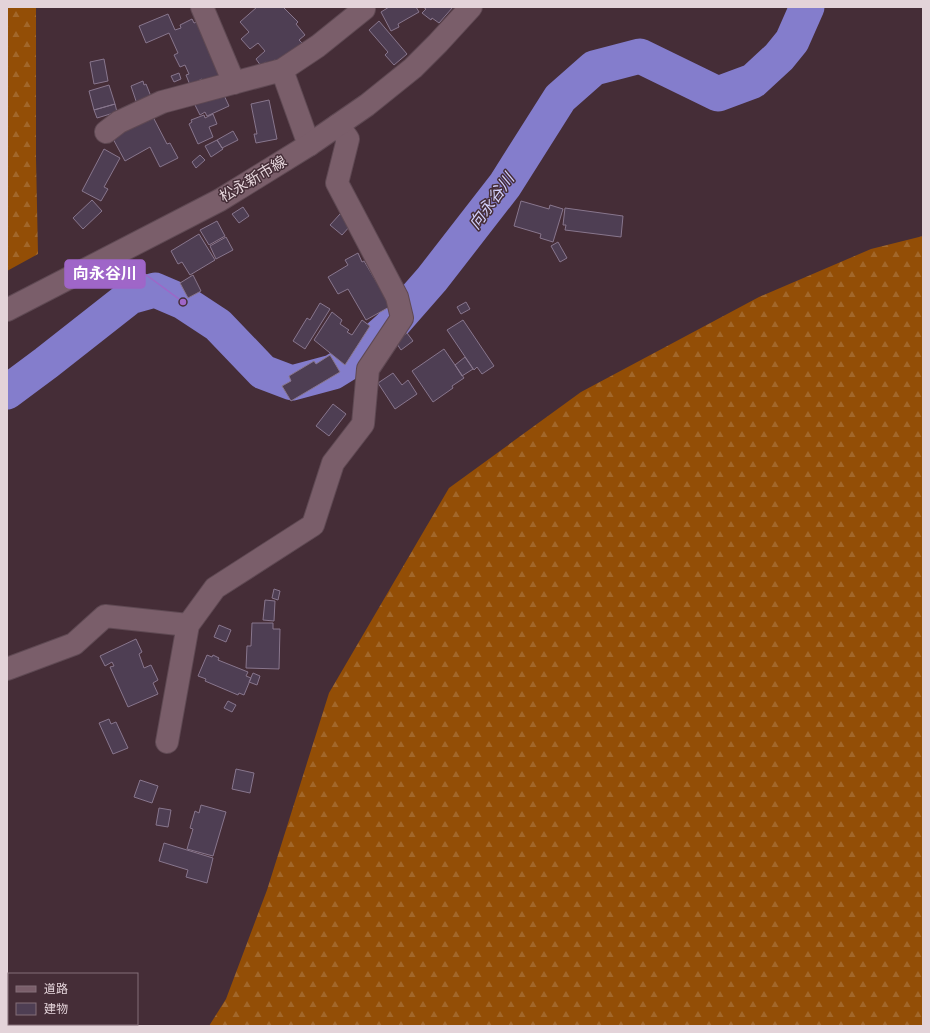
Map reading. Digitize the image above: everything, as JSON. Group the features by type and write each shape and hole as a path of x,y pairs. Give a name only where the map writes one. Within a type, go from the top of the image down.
{"street":[{"path":"202,7 234,83"},
{"name":"松永新市線","path":"7,310 220,200 309,145 367,105 413,68 471,7"},
{"path":"106,132 119,122 162,102 282,70 318,46 364,9"},
{"path":"282,70 309,145"},
{"path":"167,742 188,624 215,588 313,525 333,463 363,424 368,369 402,318 397,297 338,183 348,140 338,124"},
{"path":"7,669 74,644 105,616 188,624"}],"green space":[{"path":"7,7 36,7 36,159 38,254 7,271"},
{"path":"923,236 923,1026 209,1026 226,999 267,890 329,693 449,488 581,392 759,297 871,249"}],"building":[{"path":"257,7 283,7 298,22 296,24 305,35 299,40 303,44 293,61 286,54 276,62 275,60 268,65 266,62 261,66 256,59 265,51 258,43 250,49 241,39 249,32 240,22"},
{"path":"389,7 416,7 419,12 398,24 399,27 391,31 381,12"},
{"path":"423,7 453,7 439,23 432,18 431,20 422,13 426,9"},
{"path":"168,14 175,30 181,28 180,25 192,19 194,23 200,21 223,75 204,83 202,79 190,85 186,75 189,74 185,65 180,67 174,55 178,53 169,33 146,43 139,26"},
{"path":"379,21 407,54 394,65 385,55 388,52 369,30"},
{"path":"104,59 108,81 94,84 90,62"},
{"path":"179,73 181,79 174,82 171,76"},
{"path":"143,81 144,85 146,84 152,99 137,104 131,86"},
{"path":"109,85 115,104 94,110 89,91"},
{"path":"222,91 229,106 207,116 205,112 200,115 194,103"},
{"path":"269,100 277,139 256,143 254,134 257,134 251,104"},
{"path":"115,104 117,112 97,118 94,110"},
{"path":"213,114 217,124 209,127 213,137 198,144 189,124 192,122 191,120 204,115 205,118"},
{"path":"152,115 167,144 170,143 178,158 160,167 150,147 125,161 112,137"},
{"path":"233,131 238,140 222,148 217,140"},
{"path":"217,140 223,149 211,157 205,146"},
{"path":"104,149 120,158 104,187 108,189 101,201 82,191"},
{"path":"200,155 205,160 196,168 192,162"},
{"path":"92,200 102,211 83,229 73,218"},
{"path":"521,201 549,209 550,205 563,209 553,242 540,238 541,234 514,226"},
{"path":"243,207 249,216 239,223 232,214"},
{"path":"565,208 623,216 621,237 565,230 566,225 563,225"},
{"path":"340,214 351,225 342,235 330,225"},
{"path":"217,221 225,236 209,245 200,230"},
{"path":"199,234 215,260 190,275 182,262 178,264 171,251"},
{"path":"226,237 233,250 216,259 210,246"},
{"path":"558,242 567,258 560,262 551,246"},
{"path":"358,253 362,262 364,261 391,306 366,320 348,289 338,294 328,277 348,265 345,260"},
{"path":"193,275 201,291 188,298 180,283"},
{"path":"466,302 470,309 461,314 457,307"},
{"path":"320,303 330,309 305,349 293,341 307,318 310,320"},
{"path":"332,312 342,320 340,324 349,330 347,332 352,335 362,320 370,326 345,365 314,340"},
{"path":"463,320 494,366 482,374 477,367 474,370 447,330"},
{"path":"407,333 413,341 401,350 395,341"},
{"path":"444,349 464,378 433,402 412,371"},
{"path":"330,355 340,372 291,401 282,386 291,381 289,376 314,361 316,364"},
{"path":"465,357 473,369 462,376 455,365"},
{"path":"393,373 402,385 408,380 417,394 395,409 378,383"},
{"path":"333,404 346,414 329,436 316,426"},
{"path":"274,589 280,591 278,600 272,598"},
{"path":"265,600 275,601 274,621 263,620"},
{"path":"252,623 273,623 273,629 280,629 279,669 246,668 247,646 251,646"},
{"path":"219,625 231,630 226,642 214,637"},
{"path":"136,639 142,652 139,654 144,668 151,665 158,680 153,683 158,694 128,707 110,667 114,666 112,662 105,666 100,656"},
{"path":"207,655 212,657 213,655 219,658 218,660 248,672 246,676 251,678 244,695 239,693 238,695 205,681 206,679 198,676"},
{"path":"253,673 260,676 257,685 249,682"},
{"path":"228,701 236,705 232,712 224,708"},
{"path":"109,719 111,724 116,722 128,748 113,754 99,723"},
{"path":"236,769 254,773 250,793 232,789"},
{"path":"140,780 158,786 152,803 134,797"},
{"path":"201,805 226,812 213,856 187,849 193,829 190,828 195,811 199,813"},
{"path":"159,808 171,810 168,827 156,825"},
{"path":"164,843 213,858 207,883 186,877 188,870 159,861"}],"waterway":[{"name":"向永谷川","path":"7,392 130,297 155,290 183,302 218,325 263,372 292,383 333,372 354,359 390,327 432,279 505,185 560,98 594,68 640,56 718,94 753,81 779,57 792,41 807,7"}],"place":[{"name":"向永谷川","path":"183,302"}]}
